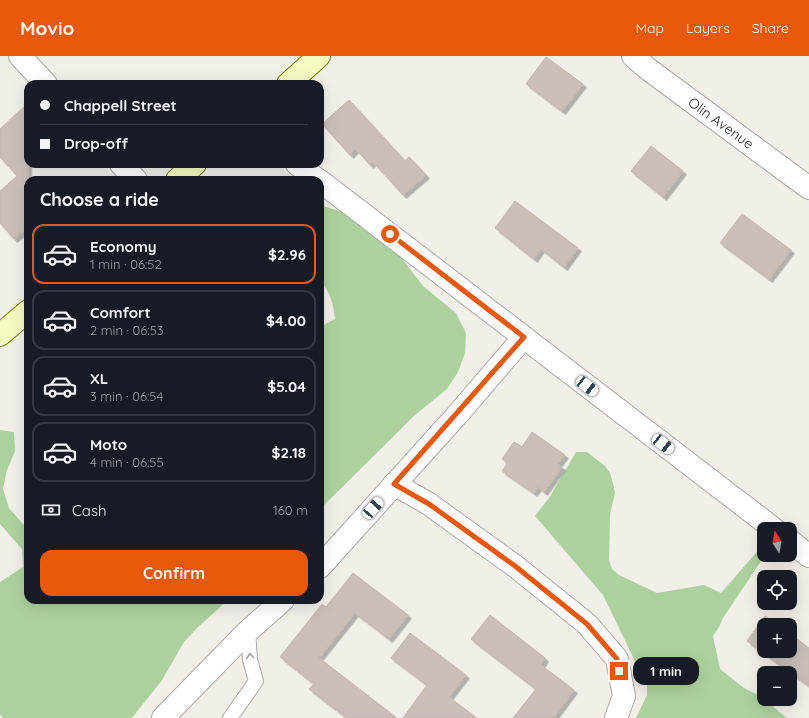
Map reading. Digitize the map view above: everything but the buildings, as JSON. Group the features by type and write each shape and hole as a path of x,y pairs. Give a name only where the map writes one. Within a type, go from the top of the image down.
{"street":[{"path":"20,56 42,80"},
{"path":"292,80 319,56"},
{"name":"Olin Avenue","path":"634,56 648,69 809,188"},
{"path":"125,168 132,176"},
{"path":"182,176 190,168"},
{"path":"302,168 313,176"},
{"path":"324,185 765,522"},
{"path":"0,336 24,315"},
{"path":"324,562 524,337"},
{"path":"394,484 429,504 515,566 587,624 617,659 624,696 616,718"},
{"path":"797,547 809,556"},
{"path":"163,718 248,631 278,604"}],"lane":[{"path":"230,718 256,681 250,660 248,631"}],"green space":[{"path":"324,206 352,215 397,252 423,286 456,313 466,333 465,353 458,372 447,389 415,415 324,505 324,325 335,319 331,298 324,286"},
{"path":"0,430 14,432 15,451 7,470 3,489 9,508 24,525 24,604 224,604 184,642 162,680 132,718 3,718 0,714 0,582 23,567 22,549 0,524"},
{"path":"576,452 587,452 605,466 610,473 615,493 610,514 609,560 612,569 619,575 657,593 704,585 721,593 757,552 757,562 760,562 723,618 713,636 720,669 744,688 757,694 757,706 772,706 787,718 636,718 647,695 647,686 603,595 535,516 549,498"}],"route":[{"path":"390,234 524,337 457,415 394,484 429,504 515,566 587,624 617,659 619,671"}]}
